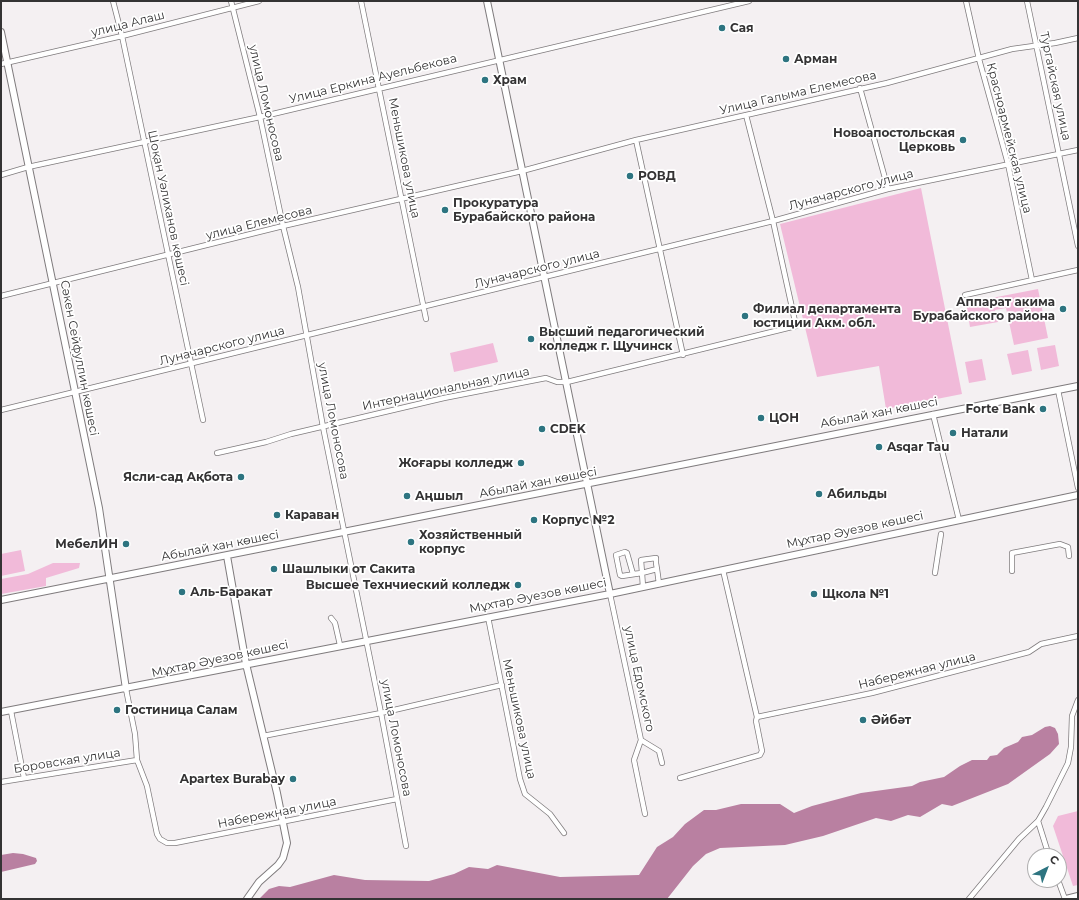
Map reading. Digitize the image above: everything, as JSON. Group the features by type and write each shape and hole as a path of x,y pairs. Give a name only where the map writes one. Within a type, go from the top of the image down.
{"street":[{"name":"Шоқан Уәлиханов көшесі","path":"113,1 122,36 203,420"},
{"name":"улица Ломоносова","path":"231,1 260,117 283,226 298,287 323,428 365,640 381,712 406,846"},
{"name":"улица Алаш","path":"4,63 122,36 259,1"},
{"name":"Меньшикова улица","path":"361,1 426,319"},
{"path":"487,1 610,594"},
{"name":"Улица Еркина Ауельбекова","path":"1,175 28,167 260,117 499,59 664,22 749,1"},
{"name":"Красноармейская улица","path":"966,1 979,59 1008,164 1032,280"},
{"name":"Тургайская улица","path":"1027,1 1035,46 1078,246"},
{"name":"Сәкен Сейфуллин көшесі","path":"1,32 4,63 28,167 73,392 99,508 108,578 126,689"},
{"name":"Улица Галыма Елемесова","path":"522,171 636,140 860,88 979,59 1012,49 1078,38"},
{"path":"860,88 888,189"},
{"path":"746,115 773,221"},
{"path":"636,140 683,355"},
{"name":"Луначарского улица","path":"1,410 773,221 888,189 1078,150"},
{"name":"улица Елемесова","path":"1,296 283,226 402,200 522,171"},
{"name":"Интернациональная улица","path":"217,453 444,398 546,378 557,382 567,382 683,355 796,326 773,221"},
{"path":"965,295 1078,270"},
{"name":"Абылай хан көшесі","path":"1,600 345,533 1078,386"},
{"path":"1058,390 1078,488"},
{"path":"933,414 959,520"},
{"name":"Мұхтар Әуезов көшесі","path":"1,712 126,689 365,640 610,594 1078,495"},
{"path":"935,573 942,534"},
{"path":"1012,571 1012,553 1060,544 1068,548 1069,556"},
{"path":"633,574 627,553 625,552 616,555 620,575 622,576 642,573 657,569"},
{"path":"227,556 246,664 287,843 283,858 278,865 259,882 247,899"},
{"path":"643,587 641,560 656,558 659,584"},
{"path":"680,778 760,754 762,751 756,721 757,717 723,570"},
{"name":"улица Едомского","path":"610,594 641,740 634,760 645,814"},
{"name":"Меньшикова улица","path":"488,617 520,778 525,794 550,814 564,833"},
{"path":"331,618 335,623 340,645"},
{"name":"Набережная улица","path":"757,717 872,693 1029,652 1041,644 1078,636"},
{"path":"263,736 502,685"},
{"path":"126,689 134,734 136,760"},
{"path":"970,899 1020,839 1038,821 1068,763 1071,748 1072,716 1078,700"},
{"path":"11,711 24,778"},
{"path":"641,740 660,750 662,763"},
{"name":"Набережная улица","path":"136,760 147,786 160,839 175,844 397,799"},
{"name":"Боровская улица","path":"1,782 136,760"},
{"path":"1038,821 1046,848"},
{"path":"1061,888 1066,899 1078,896"}],"shaded area":[{"path":"921,188 962,394 886,409 879,366 817,377 780,224"},
{"path":"1038,289 1048,338 1014,345 1006,308 995,310 998,322 970,327 966,303"},
{"path":"493,343 498,362 454,372 450,353"},
{"path":"1055,345 1059,366 1041,370 1037,348"},
{"path":"1028,350 1032,371 1012,375 1007,354"},
{"path":"982,359 986,380 969,383 965,362"},
{"path":"21,550 25,571 1,576 1,554"},
{"path":"53,563 80,563 79,568 46,578 46,586 1,594 1,579 28,574"},
{"path":"1050,726 1055,728 1058,734 1059,744 1050,754 1008,784 952,806 942,804 920,817 908,815 891,821 876,818 823,836 785,845 720,848 706,854 693,866 667,899 259,899 269,889 279,886 290,887 334,875 365,880 429,881 454,874 469,867 488,869 497,865 560,877 639,875 657,847 673,837 685,824 704,810 716,810 741,804 780,804 794,813 812,806 861,793 912,786 920,782 944,777 972,760 987,760 990,756 997,755 1004,748 1018,742 1022,737 1032,735 1045,727"},
{"path":"1078,811 1078,885 1073,886 1067,868 1067,848 1060,848 1053,826 1058,816"},
{"path":"13,853 36,858 37,861 35,864 1,872 1,855"}],"place":[{"name":"Сая","path":"722,28"},
{"name":"Арман","path":"786,59"},
{"name":"Храм","path":"485,80"},
{"name":"Новоапостольская Церковь","path":"963,140"},
{"name":"РОВД","path":"630,176"},
{"name":"Прокуратура Бурабайского района","path":"445,210"},
{"name":"Аппарат акима Бурабайского района","path":"1063,309"},
{"name":"Филиал департамента юстиции Акм. обл.","path":"745,316"},
{"name":"Высший педагогический колледж г. Щучинск","path":"531,339"},
{"name":"Forte Bank","path":"1043,409"},
{"name":"ЦОН","path":"761,418"},
{"name":"CDEK","path":"542,429"},
{"name":"Натали","path":"953,433"},
{"name":"Asqar Tau","path":"879,447"},
{"name":"Жоғары колледж","path":"521,463"},
{"name":"Ясли-сад Ақбота","path":"241,477"},
{"name":"Абильды","path":"819,494"},
{"name":"Аңшыл","path":"407,496"},
{"name":"Караван","path":"277,515"},
{"name":"Корпус №2","path":"534,520"},
{"name":"Хозяйственный корпус","path":"411,542"},
{"name":"МебелИН","path":"126,544"},
{"name":"Шашлыки от Сакита","path":"274,569"},
{"name":"Высшее Технчиеский колледж","path":"518,585"},
{"name":"Аль-Баракат","path":"182,592"},
{"name":"Щкола №1","path":"814,594"},
{"name":"Гостиница Салам","path":"117,710"},
{"name":"Әйбәт","path":"863,720"},
{"name":"Apartex Burabay","path":"293,779"}]}
